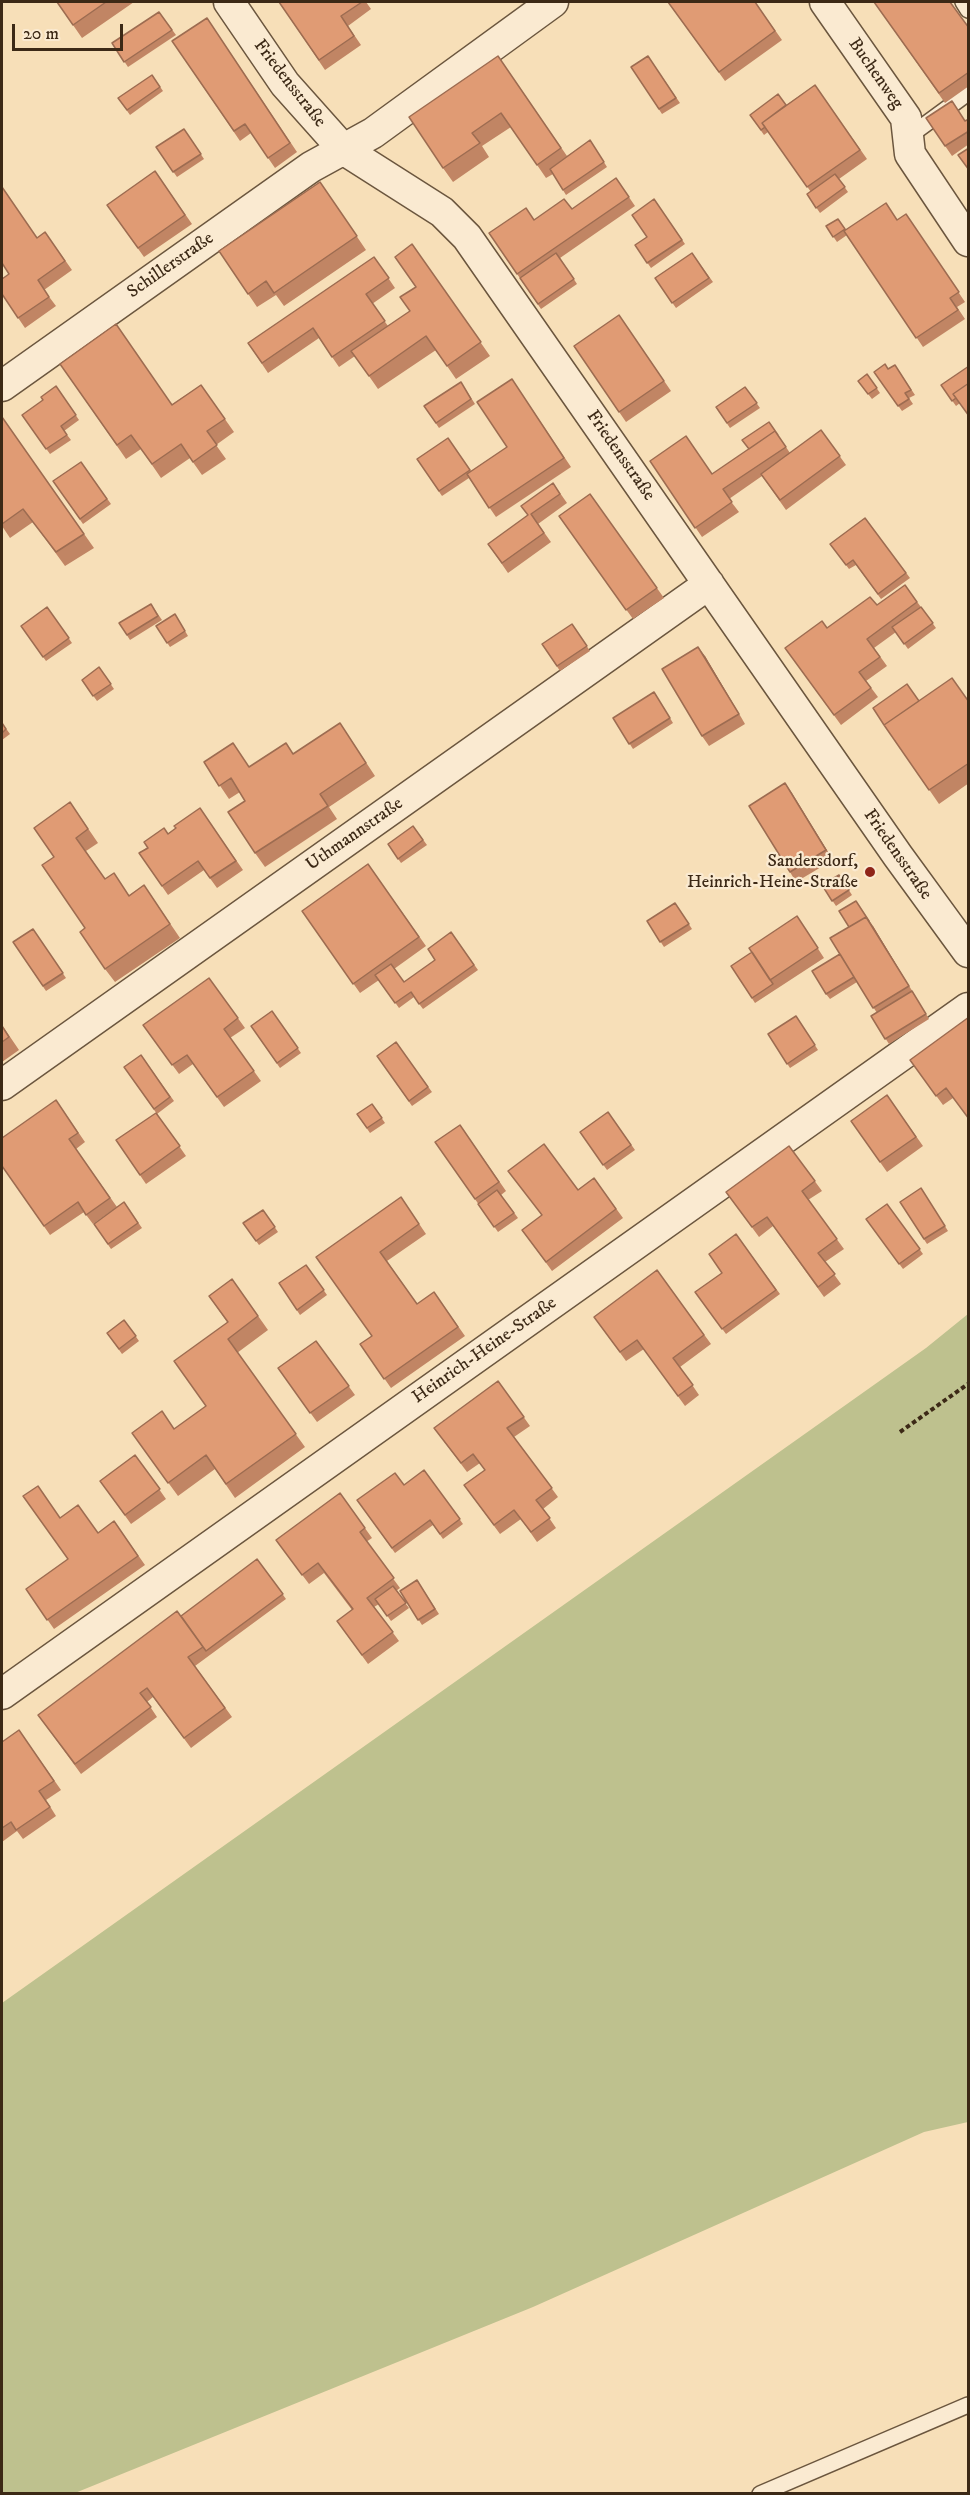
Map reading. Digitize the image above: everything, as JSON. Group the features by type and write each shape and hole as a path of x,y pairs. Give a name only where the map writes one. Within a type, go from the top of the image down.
{"street":[{"name":"Friedensstraße","path":"229,2 285,84 343,149 442,212 467,237 911,875 969,952"},
{"name":"Schillerstraße","path":"2,386 311,167 373,133 553,2"},
{"name":"Buchenweg","path":"831,3 906,118 910,154 969,241"},
{"name":"Uthmannstraße","path":"2,1085 709,584"},
{"name":"Heinrich-Heine-Straße","path":"2,1694 969,1008"}],"lane":[{"path":"963,2 969,10"},
{"path":"908,137 969,93"},
{"path":"760,2493 969,2405"}],"path":[{"path":"900,1432 969,1384"}],"green space":[{"path":"968,1314 968,2122 924,2132 533,2307 75,2493 2,2493 2,2003 926,1348"}],"building":[{"path":"57,2 106,2 73,25"},
{"path":"279,2 362,2 341,16 354,36 319,60"},
{"path":"668,2 755,2 775,31 719,72"},
{"path":"874,2 950,2 969,28 969,72 939,93"},
{"path":"159,12 172,30 124,62 112,43"},
{"path":"207,18 290,143 268,158 245,124 234,131 172,41"},
{"path":"498,56 561,148 537,165 501,113 472,133 480,143 443,168 409,117"},
{"path":"648,56 676,98 659,109 631,67"},
{"path":"152,75 160,87 127,110 118,98"},
{"path":"815,85 860,150 807,187 762,123"},
{"path":"778,94 786,105 762,123 765,127 761,130 750,115"},
{"path":"952,101 965,121 969,119 969,131 945,146 926,118"},
{"path":"184,129 201,154 173,172 156,147"},
{"path":"590,140 604,162 563,190 550,169"},
{"path":"969,148 969,170 958,155"},
{"path":"155,171 185,215 138,248 107,205"},
{"path":"835,174 845,187 816,208 807,194"},
{"path":"616,178 629,197 517,274 489,233 526,208 534,220 564,199 572,209"},
{"path":"320,182 357,236 274,293 266,281 248,294 219,251"},
{"path":"2,187 37,238 45,232 65,261 38,280 49,297 18,318 2,294 2,279 9,274 2,263"},
{"path":"654,199 682,240 647,263 635,245 647,237 632,215"},
{"path":"886,203 897,220 906,214 959,292 950,298 958,310 916,338 844,231"},
{"path":"838,219 845,229 833,237 826,226"},
{"path":"412,244 481,342 447,366 426,336 369,376 351,351 410,311 400,297 416,287 395,257"},
{"path":"556,253 574,279 538,304 520,278"},
{"path":"692,253 709,278 672,303 655,278"},
{"path":"374,257 389,278 366,294 385,321 332,357 313,328 262,363 248,343"},
{"path":"619,315 664,381 619,412 574,346"},
{"path":"116,324 172,405 201,385 225,419 207,431 217,445 193,462 181,444 152,464 131,435 117,445 60,364"},
{"path":"885,364 888,369 895,365 911,390 905,393 909,399 898,406 874,372"},
{"path":"969,366 969,383 953,394 956,398 952,401 941,385"},
{"path":"867,374 877,388 868,394 858,381"},
{"path":"512,379 564,458 489,508 467,474 507,447 477,402"},
{"path":"461,382 471,399 436,423 424,406"},
{"path":"969,383 969,416 953,394"},
{"path":"56,386 76,415 61,426 67,435 46,449 22,415 43,400 41,397"},
{"path":"745,387 757,403 727,423 716,407"},
{"path":"2,417 84,534 56,552 23,509 2,524"},
{"path":"769,422 778,435 775,431 749,449 742,440"},
{"path":"821,430 840,456 780,500 761,474"},
{"path":"775,431 786,447 723,489 732,502 695,528 650,461 686,436 712,474"},
{"path":"448,438 470,470 439,491 417,459"},
{"path":"81,462 107,499 80,519 53,481"},
{"path":"553,483 560,494 531,514 544,533 502,563 488,544 528,515 521,506"},
{"path":"590,494 657,588 626,610 559,516"},
{"path":"865,518 906,573 878,594 853,560 846,565 830,544"},
{"path":"905,585 917,602 867,639 880,657 859,672 871,688 834,715 785,648 822,621 827,628 870,597 877,605"},
{"path":"151,604 158,616 127,635 119,623"},
{"path":"47,607 69,638 43,657 21,626"},
{"path":"921,607 933,623 904,644 892,627"},
{"path":"175,614 185,631 167,643 156,626"},
{"path":"572,624 587,646 557,666 542,644"},
{"path":"698,647 739,714 702,736 662,669"},
{"path":"99,667 111,684 93,696 82,680"},
{"path":"952,678 969,702 969,763 929,790 884,725"},
{"path":"907,684 919,701 884,725 873,708"},
{"path":"654,692 670,718 629,744 613,718"},
{"path":"340,723 366,763 320,794 328,806 255,853 228,812 245,801 231,778 219,786 204,762 233,743 249,767 286,743 293,754"},
{"path":"785,783 826,850 790,872 749,806"},
{"path":"70,802 88,829 76,838 105,879 114,873 129,896 144,885 170,924 105,969 80,932 85,928 42,865 54,857 34,828"},
{"path":"200,808 236,861 210,878 198,861 162,886 139,853 148,848 144,842 164,828 168,834 176,828 174,826"},
{"path":"413,826 423,840 398,859 388,844"},
{"path":"368,864 419,937 353,984 302,911"},
{"path":"839,875 849,890 832,901 822,885"},
{"path":"856,901 869,921 866,917 849,927 839,911"},
{"path":"675,903 689,924 660,942 647,921"},
{"path":"797,916 818,948 770,980 749,948"},
{"path":"866,917 909,986 873,1008 830,938"},
{"path":"33,929 63,973 43,986 13,942"},
{"path":"451,932 474,965 419,1004 411,992 395,1003 375,975 391,964 404,982 435,960 428,949"},
{"path":"752,952 773,984 752,998 731,966"},
{"path":"840,954 854,977 826,994 812,971"},
{"path":"209,978 238,1018 224,1029 254,1071 217,1097 187,1055 172,1065 143,1025"},
{"path":"912,991 926,1014 885,1039 871,1016"},
{"path":"272,1011 298,1048 277,1063 251,1026"},
{"path":"796,1016 815,1045 787,1064 768,1034"},
{"path":"969,1017 969,1119 946,1088 936,1096 910,1060"},
{"path":"2,1026 9,1037 2,1042"},
{"path":"396,1042 428,1087 409,1101 377,1056"},
{"path":"141,1055 170,1097 154,1109 124,1067"},
{"path":"887,1095 916,1137 880,1162 851,1121"},
{"path":"56,1100 78,1133 69,1139 110,1198 86,1215 78,1202 44,1226 2,1166 2,1138"},
{"path":"372,1104 382,1118 367,1128 357,1114"},
{"path":"608,1112 631,1145 603,1165 580,1132"},
{"path":"156,1113 180,1146 140,1175 116,1140"},
{"path":"460,1125 499,1182 475,1199 435,1142"},
{"path":"544,1144 578,1190 594,1178 616,1209 546,1262 522,1230 542,1215 508,1171"},
{"path":"789,1146 815,1181 802,1191 837,1239 818,1253 835,1274 818,1287 767,1217 752,1227 726,1192"},
{"path":"921,1188 945,1226 924,1239 900,1202"},
{"path":"497,1190 514,1213 494,1227 478,1204"},
{"path":"401,1197 419,1224 380,1252 417,1304 434,1292 458,1327 384,1379 360,1344 372,1336 316,1257"},
{"path":"124,1202 138,1223 108,1244 94,1224"},
{"path":"887,1204 920,1249 899,1264 866,1219"},
{"path":"263,1210 275,1227 256,1241 243,1223"},
{"path":"736,1234 776,1290 722,1329 695,1292 722,1273 709,1254"},
{"path":"306,1265 324,1290 297,1310 279,1283"},
{"path":"657,1270 704,1335 673,1358 693,1385 678,1396 637,1340 620,1352 594,1317"},
{"path":"232,1279 258,1316 228,1339 296,1434 226,1484 206,1455 168,1483 132,1433 162,1411 174,1429 206,1406 174,1361 228,1322 209,1296"},
{"path":"124,1320 136,1336 119,1349 107,1333"},
{"path":"316,1341 349,1386 310,1413 278,1368"},
{"path":"498,1381 524,1417 507,1428 552,1488 536,1500 550,1518 531,1532 514,1510 494,1525 464,1485 485,1470 473,1454 461,1463 434,1428"},
{"path":"135,1455 160,1489 125,1515 100,1481"},
{"path":"424,1470 460,1519 440,1534 430,1520 392,1548 357,1500 395,1473 404,1485"},
{"path":"38,1486 60,1518 78,1505 98,1533 114,1521 138,1556 47,1620 26,1589 68,1559 23,1496"},
{"path":"340,1493 365,1528 360,1532 394,1578 367,1598 393,1632 362,1655 337,1621 353,1609 318,1563 302,1575 276,1540"},
{"path":"257,1559 283,1594 206,1651 181,1616"},
{"path":"417,1580 435,1609 418,1620 400,1591"},
{"path":"393,1586 406,1603 387,1616 375,1599"},
{"path":"177,1611 203,1647 188,1657 225,1708 184,1738 147,1688 140,1693 151,1707 75,1764 38,1715"},
{"path":"19,1730 54,1781 39,1791 50,1807 16,1830 11,1822 2,1828 2,1742"}],"place":[{"name":"Sandersdorf, Heinrich-Heine-Straße","path":"870,872"}]}
